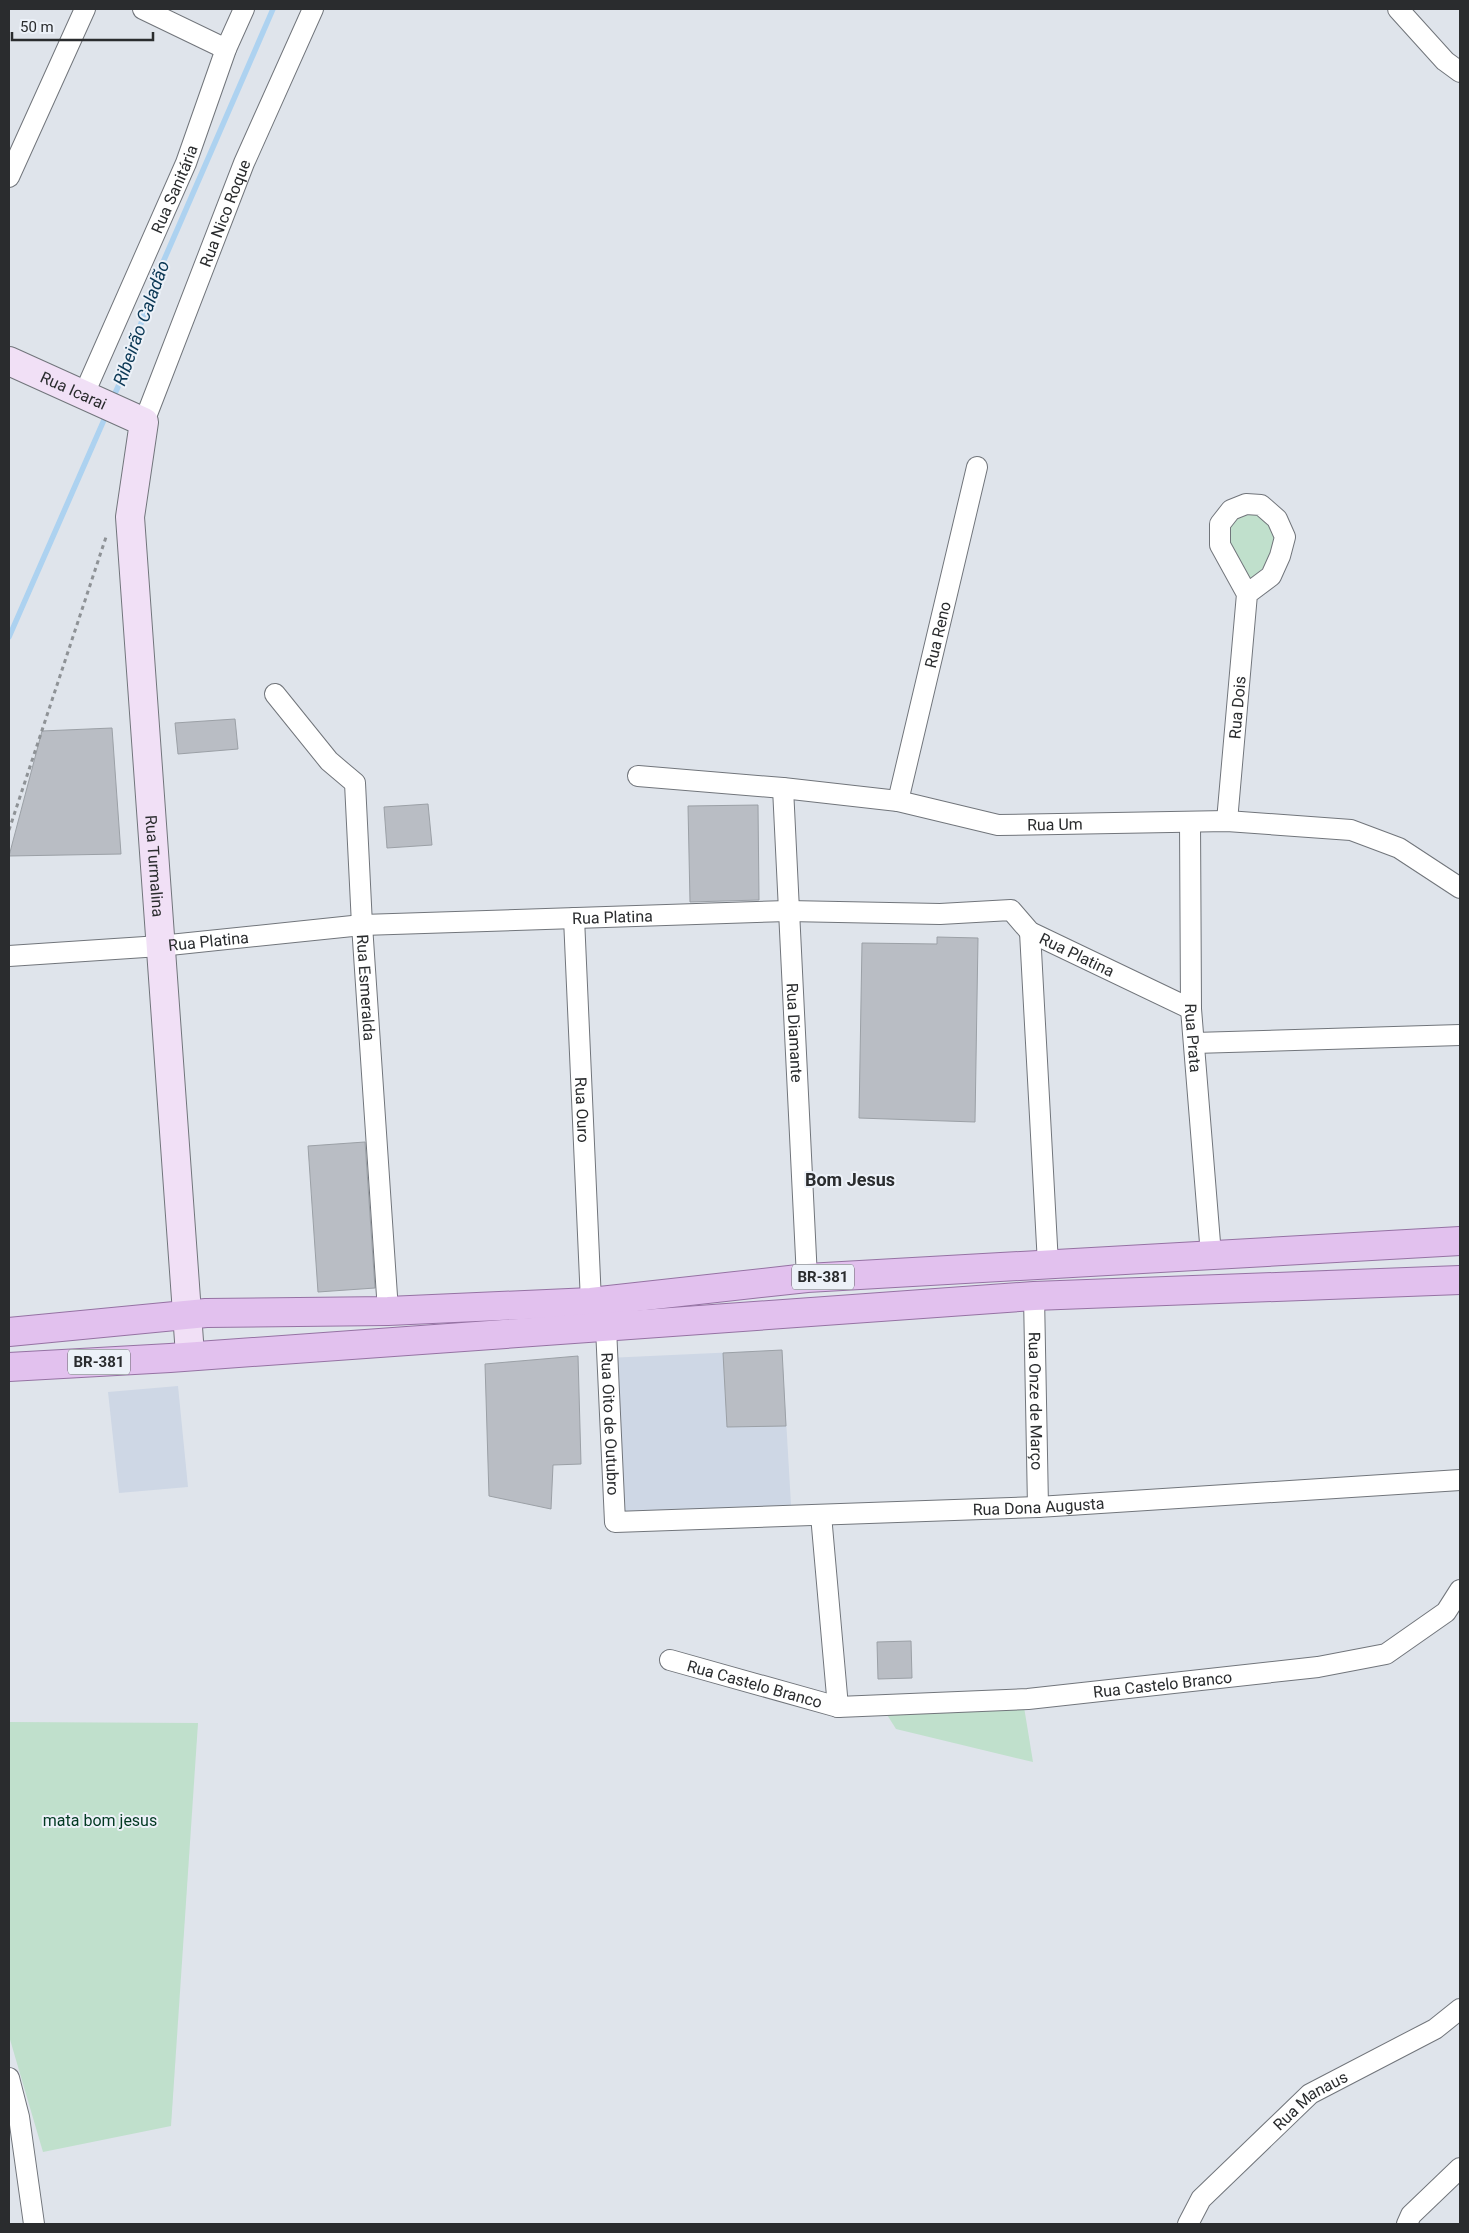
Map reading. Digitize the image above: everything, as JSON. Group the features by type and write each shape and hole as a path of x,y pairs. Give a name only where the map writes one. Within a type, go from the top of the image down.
{"main road":[{"name":"Rua Icarai","path":"9,361 142,421"},
{"name":"Rua Turmalina","path":"142,421 130,516 190,1356"},
{"name":"BR-381","path":"9,1332 206,1313 388,1311 591,1302 807,1278 1460,1241"},
{"name":"BR-381","path":"10,1367 606,1328 1034,1296 1460,1280"}],"street":[{"path":"9,177 85,9"},
{"path":"143,9 226,49"},
{"name":"Rua Sanitária","path":"89,396 186,163 226,49 244,9"},
{"name":"Rua Nico Roque","path":"142,421 244,163 313,9"},
{"path":"1398,9 1445,61 1460,72"},
{"name":"Rua Reno","path":"898,801 977,467"},
{"name":"Rua Dois","path":"1227,821 1248,594"},
{"name":"Rua Esmeralda","path":"275,694 329,761 355,783 362,925 388,1311"},
{"name":"Rua Um","path":"638,776 783,788 898,801 998,825 1227,821 1351,830 1398,848 1460,888"},
{"name":"Rua Diamante","path":"783,788 807,1278"},
{"name":"Rua Prata","path":"1190,822 1191,1009 1212,1255"},
{"name":"Rua Platina","path":"9,956 160,946 362,925 788,910 940,914 1011,910 1030,932 1191,1009"},
{"name":"Rua Ouro","path":"574,918 591,1302"},
{"path":"1030,932 1048,1264"},
{"path":"1194,1043 1460,1034"},
{"name":"Rua Onze de Março","path":"1034,1296 1038,1507"},
{"name":"Rua Oito de Outubro","path":"606,1328 615,1522"},
{"name":"Rua Dona Augusta","path":"615,1522 1038,1507 1460,1480"},
{"name":"Rua Castelo Branco","path":"820,1515 838,1707"},
{"name":"Rua Castelo Branco","path":"670,1660 838,1707 1028,1699 1328,1665 1386,1654 1446,1612 1460,1590"},
{"name":"Rua Manaus","path":"1188,2224 1201,2199 1310,2094 1435,2029 1460,2009"},
{"path":"9,2078 19,2117 34,2224"},
{"path":"1407,2224 1411,2215 1460,2168"}],"path":[{"path":"9,830 109,527"}],"shaded area":[{"path":"782,1350 791,1505 615,1513 607,1358"},
{"path":"178,1386 188,1487 119,1493 108,1392"}],"green space":[{"path":"1258,511 1279,535 1275,550 1268,561 1248,581 1232,557 1227,541 1227,532 1235,514"},
{"path":"1024,1707 1033,1762 896,1729 884,1710"},
{"name":"mata bom jesus","path":"9,1722 198,1723 171,2126 43,2152 9,2036"}],"building":[{"path":"235,719 238,749 178,754 175,723"},
{"path":"112,728 121,854 9,856 42,731"},
{"path":"428,804 432,845 387,848 384,807"},
{"path":"758,805 759,900 690,902 688,806"},
{"path":"937,937 978,938 975,1122 859,1118 862,943 937,944"},
{"path":"365,1142 375,1288 318,1292 308,1146"},
{"path":"782,1350 786,1426 727,1427 723,1353"},
{"path":"578,1356 581,1464 553,1465 551,1509 489,1496 485,1364"},
{"path":"911,1641 912,1678 878,1679 877,1642"}],"waterway":[{"name":"Ribeirão Caladão","path":"112,400 127,367 154,283 273,9"},
{"name":"Ribeirão Caladão","path":"9,637 107,413"}],"district":[{"name":"Bom Jesus","path":"850,1179"}]}
